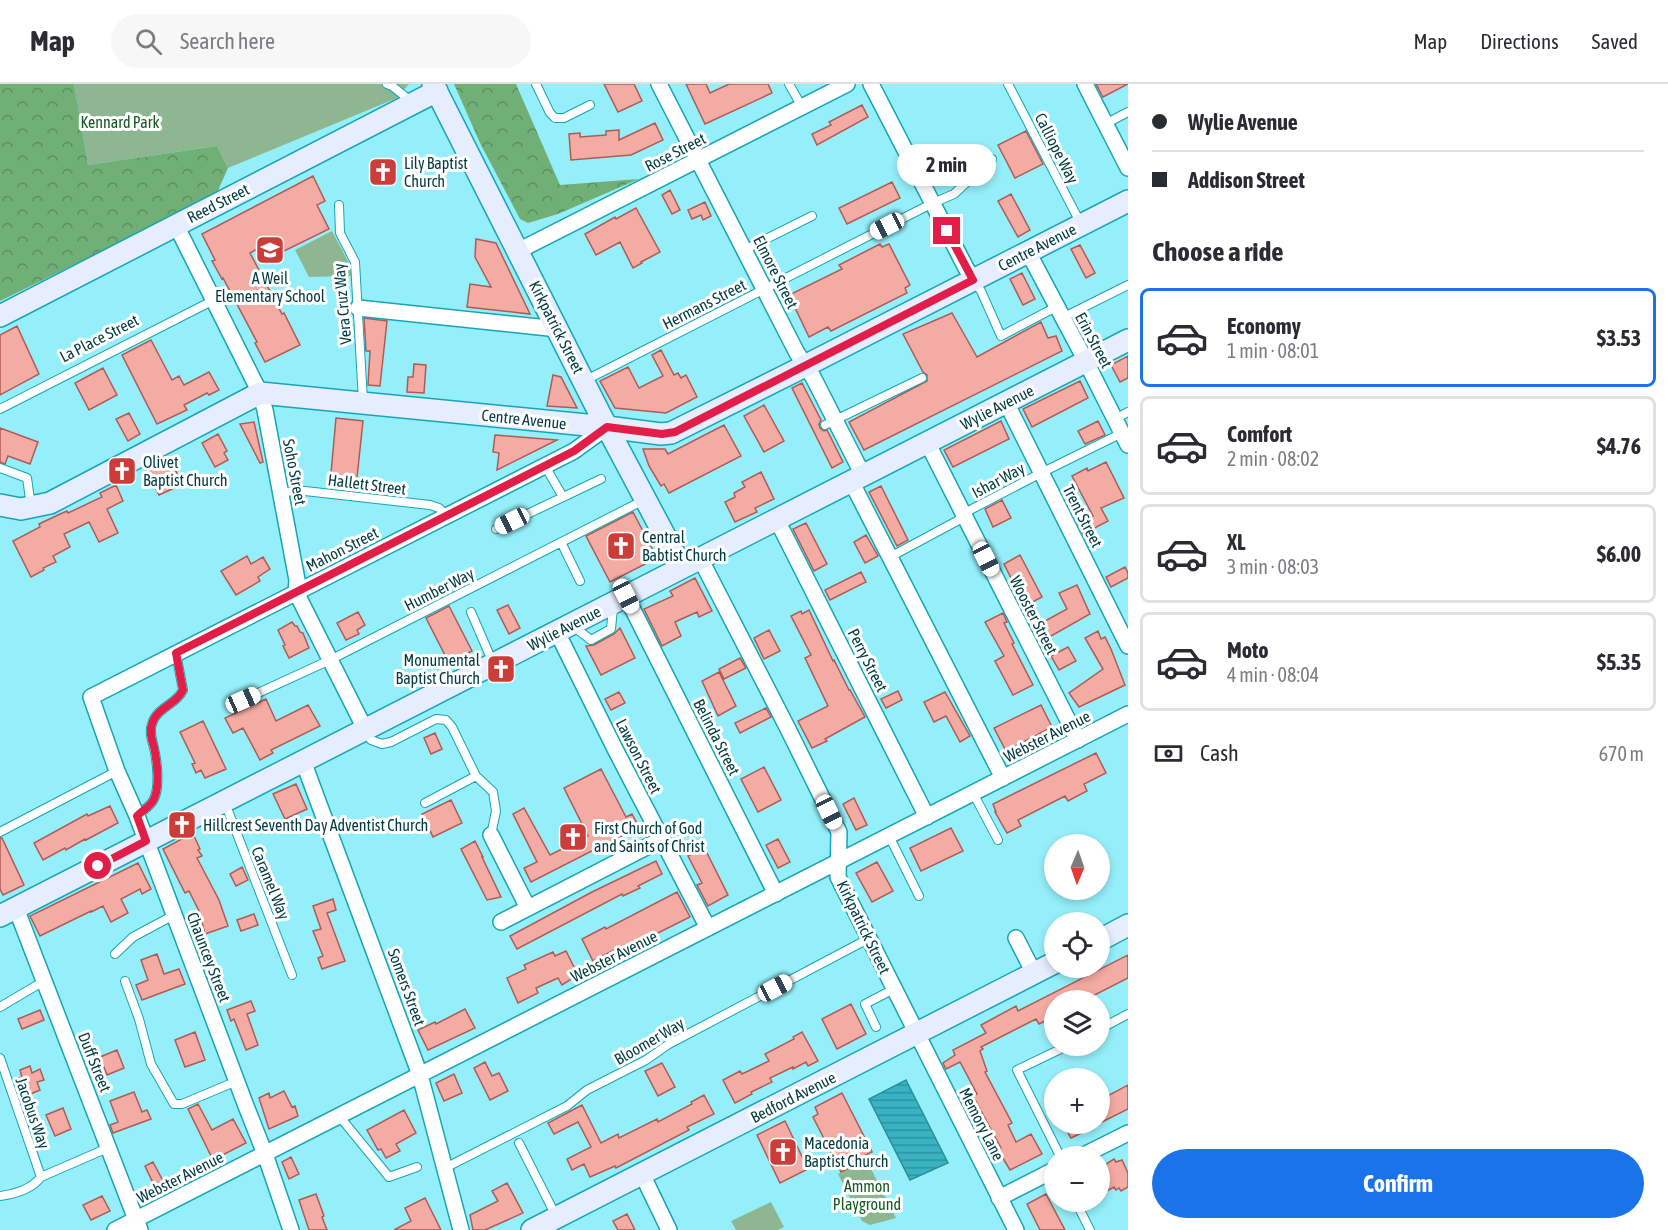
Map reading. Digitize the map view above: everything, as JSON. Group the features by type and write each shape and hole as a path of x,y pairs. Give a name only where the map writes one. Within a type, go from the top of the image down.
{"street":[{"name":"Elmore Street","path":"659,84 797,353 806,366 890,557 1002,778"},
{"name":"Rose Street","path":"518,251 847,84"},
{"path":"871,84 973,280"},
{"path":"1085,84 1128,168"},
{"name":"Reed Street","path":"0,316 413,103 435,87"},
{"name":"Kirkpatrick Street","path":"435,87 607,427 675,555 692,562 788,729 839,832 838,877 917,1034"},
{"name":"Centre Avenue","path":"260,393 662,434 675,432 1128,201"},
{"name":"Soho Street","path":"176,225 260,393 297,580 296,592 365,729"},
{"name":"Erin Street","path":"1028,252 1086,361 1121,415 1125,439"},
{"path":"358,308 558,329"},
{"name":"Wylie Avenue","path":"8,912 1128,340"},
{"path":"0,505 21,509 50,503 260,393"},
{"name":"Trent Street","path":"1006,402 1128,646"},
{"name":"Mahon Street","path":"91,697 574,451 607,427"},
{"name":"Wooster Street","path":"927,442 1078,740"},
{"name":"Perry Street","path":"777,520 927,817"},
{"name":"Belinda Street","path":"619,600 776,894"},
{"name":"Lawson Street","path":"564,628 662,839 708,928"},
{"name":"Chauncey Street","path":"91,697 117,771 137,816 265,1154 291,1230"},
{"name":"Webster Avenue","path":"115,1230 138,1225 265,1154 1128,714"},
{"name":"Somers Street","path":"303,761 420,1075 461,1230"},
{"path":"491,835 528,908"},
{"path":"501,922 662,839"},
{"name":"Duff Street","path":"8,912 44,981 110,1147 138,1225"},
{"path":"1110,935 1128,925"},
{"path":"1016,938 1034,973"},
{"name":"Bedford Avenue","path":"532,1230 1044,968"},
{"name":"Memory Lane","path":"917,1034 1016,1230"},
{"path":"1103,1146 1128,1134"},
{"path":"642,1174 669,1230"},
{"path":"999,1198 1044,1175"}],"lane":[{"path":"387,84 413,103"},
{"path":"536,84 555,118 564,118 590,105"},
{"path":"789,84 802,107"},
{"name":"Calliope Way","path":"1008,84 1081,225"},
{"path":"1105,124 1128,112"},
{"name":"Hermans Street","path":"585,381 954,194 992,159"},
{"name":"Vera Cruz Way","path":"339,205 340,233 355,262 363,404"},
{"path":"744,250 812,216"},
{"path":"973,280 981,291 1001,336 1128,285"},
{"name":"La Place Street","path":"0,409 214,300"},
{"path":"830,423 922,378"},
{"name":"Ishar Way","path":"890,557 957,521 970,510 1041,473 1125,439"},
{"path":"545,466 563,496"},
{"path":"0,468 27,478 31,507"},
{"path":"496,529 601,479"},
{"name":"Hallett Street","path":"281,492 305,491 430,505 439,508 447,516"},
{"name":"Humber Way","path":"243,700 330,660 645,500"},
{"path":"561,542 580,581"},
{"path":"471,612 493,664"},
{"path":"137,816 152,802 155,792 157,760 151,734 152,722 157,714 181,695 183,690 176,653"},
{"path":"365,729 371,740 382,744 391,742 436,719 446,720 452,727 476,776 493,792 496,811 491,835"},
{"path":"0,832 117,771"},
{"path":"425,803 476,776"},
{"path":"973,793 998,840"},
{"name":"Caramel Way","path":"224,801 292,975"},
{"path":"889,836 919,896"},
{"path":"115,954 133,938 174,915"},
{"name":"Bloomer Way","path":"445,1168 567,1106 587,1090 646,1060 669,1044 868,939"},
{"path":"0,1007 44,981"},
{"path":"125,981 151,1064 174,1104 182,1104 237,1081"},
{"path":"876,1027 865,1004 894,989"},
{"path":"1110,1024 1128,1014"},
{"path":"1046,1056 1017,1070 1054,1146"},
{"name":"Jacobus Way","path":"0,1058 40,1177"},
{"path":"340,1117 389,1177 417,1167"},
{"path":"519,1143 557,1217"},
{"path":"0,1196 24,1191 35,1184 40,1177 110,1147"},
{"path":"1081,1212 1090,1230"}],"green space":[{"path":"0,84 74,84 88,165 217,146 228,168 216,195 0,301"},
{"name":"Kennard Park","path":"74,84 409,84 397,98 228,168 217,146 88,165"},
{"path":"454,84 516,84 560,185 639,179 558,214 528,223 520,219 480,143"},
{"path":"332,231 351,267 351,276 309,277 295,250"},
{"name":"Ammon Playground","path":"866,1159 896,1218 870,1225 862,1221 838,1174"},
{"path":"771,1202 784,1227 778,1230 736,1230 731,1221"}],"water":[{"path":"906,1080 948,1163 910,1180 869,1099"}],"building":[{"path":"604,84 634,84 642,101 618,112"},
{"path":"686,84 706,84 710,93 729,84 768,84 772,93 705,124"},
{"path":"1096,84 1128,84 1103,97"},
{"path":"862,105 868,117 817,145 812,134 831,125 829,122"},
{"path":"655,123 663,140 631,155 571,160 569,134 580,133 580,137 606,135 606,131 619,130 619,140"},
{"path":"1026,131 1043,164 1015,178 998,145"},
{"path":"313,176 325,201 317,205 329,229 276,255 270,242 250,253 300,345 265,362 255,343 257,342 212,261 215,260 202,234"},
{"path":"892,182 900,198 847,224 839,208"},
{"path":"670,190 680,210 672,214 662,195"},
{"path":"1011,194 1030,230 1018,237 998,201"},
{"path":"705,202 711,216 703,220 701,215 692,219 688,210"},
{"path":"636,208 660,252 633,268 620,242 596,255 585,234"},
{"path":"476,239 496,243 530,314 467,307 470,284 491,287 475,257"},
{"path":"880,244 882,247 889,244 910,285 905,288 907,293 831,331 828,327 809,337 789,295 842,269 839,265"},
{"path":"1080,245 1095,273 1086,278 1071,249"},
{"path":"1022,273 1035,299 1023,305 1010,279"},
{"path":"952,313 977,357 1041,322 1048,338 1056,336 1062,351 864,450 849,422 927,381 927,375 923,372 903,334"},
{"path":"364,318 387,321 380,386 368,385 370,351 366,351"},
{"path":"17,326 39,374 0,395 0,335"},
{"path":"151,340 172,380 179,376 184,385 209,372 219,390 209,395 207,393 184,405 187,410 157,424 122,355"},
{"path":"661,350 674,375 678,373 681,378 686,375 697,397 666,413 615,408 600,381 628,367 639,388 663,376 652,355"},
{"path":"1128,356 1128,378 1120,382 1111,365"},
{"path":"414,364 426,365 424,393 407,392 408,377 413,377"},
{"path":"103,368 117,395 89,410 75,383"},
{"path":"553,375 561,377 577,408 547,406"},
{"path":"1080,381 1088,398 1032,427 1023,409"},
{"path":"802,383 821,420 820,428 827,430 843,462 832,468 792,388"},
{"path":"764,405 784,441 764,452 744,416"},
{"path":"129,413 140,434 128,441 116,419"},
{"path":"336,418 363,421 356,487 330,484"},
{"path":"1001,421 1009,439 953,467 944,450"},
{"path":"1098,421 1105,435 1085,444 1078,431"},
{"path":"254,422 263,462 260,463 240,424"},
{"path":"724,425 741,456 669,493 664,484 661,486 649,466 643,449 665,449 668,454"},
{"path":"0,428 38,442 30,464 8,456 5,464 0,462"},
{"path":"218,434 227,451 224,453 228,460 215,467 202,443"},
{"path":"495,435 557,440 497,470 499,453 493,452"},
{"path":"169,458 181,485 159,495 146,470"},
{"path":"1106,462 1124,498 1101,508 1108,521 1083,534 1078,524 1093,516 1072,476"},
{"path":"761,472 774,499 755,508 757,512 735,522 725,502 735,497 734,493 745,487 742,482"},
{"path":"116,485 123,501 107,509 118,533 99,542 89,522 64,534 70,547 53,556 56,562 31,577 13,541 40,527 39,524 102,497 100,493"},
{"path":"881,486 908,540 897,546 869,492"},
{"path":"1002,500 1011,518 993,527 985,509"},
{"name":"Central Babtist Church","path":"633,512 657,558 610,582 586,536"},
{"path":"806,523 827,564 814,571 793,529"},
{"path":"866,535 878,556 865,563 854,542"},
{"path":"1020,555 1042,597 1025,606 1004,564"},
{"path":"247,556 251,564 263,557 270,569 258,577 260,581 236,595 221,571"},
{"path":"1125,567 1128,578 1111,587 1106,577"},
{"path":"861,572 866,582 830,600 825,590"},
{"path":"695,578 712,611 699,617 697,612 675,622 681,636 662,646 644,609 673,596 670,591"},
{"path":"1077,585 1090,614 1044,640 1036,626 1067,609 1059,593"},
{"path":"508,605 520,628 509,634 497,610"},
{"path":"449,606 472,651 449,663 426,618"},
{"path":"809,610 833,661 865,717 812,748 798,721 828,706 805,658 811,655 791,616"},
{"path":"358,612 365,625 357,630 359,634 346,640 337,623"},
{"path":"1003,613 1007,622 1004,623 1014,643 1012,644 1033,685 1013,695 995,661 1004,656 985,622"},
{"path":"292,622 303,633 309,648 289,658 278,630"},
{"path":"620,628 635,658 601,675 586,646 594,645"},
{"path":"769,630 780,651 764,659 754,638"},
{"path":"1098,631 1101,639 1105,637 1111,649 1125,685 1079,707 1069,693 1103,669 1085,638"},
{"path":"1068,647 1076,661 1059,670 1051,656"},
{"path":"740,658 746,668 724,679 719,669"},
{"path":"719,672 736,706 718,716 702,681"},
{"path":"898,691 902,700 886,708 881,699"},
{"path":"619,692 625,703 611,710 605,699"},
{"path":"945,692 970,736 960,742 946,716 934,722 924,702"},
{"path":"266,699 276,721 308,705 320,726 271,750 273,753 260,760 243,728 233,733 225,718"},
{"path":"1041,705 1052,727 1006,751 994,728"},
{"path":"766,708 771,717 740,733 735,723"},
{"path":"203,721 226,769 205,778 201,770 196,773 192,764 195,763 180,732"},
{"path":"435,733 442,749 431,754 424,738"},
{"path":"1096,753 1106,773 1084,784 1087,791 1068,801 1065,796 1018,820 1021,826 1007,833 993,804"},
{"path":"764,767 781,800 758,812 741,779"},
{"path":"601,769 626,817 632,814 639,827 531,882 524,868 537,862 513,814 524,808 550,855 588,836 564,788"},
{"path":"296,784 307,809 285,819 273,794"},
{"path":"854,798 867,825 856,830 843,804"},
{"path":"451,800 462,823 433,837 422,814"},
{"path":"110,806 118,823 43,860 34,843 87,814 88,816"},
{"path":"951,828 963,851 921,871 910,848"},
{"path":"189,835 191,838 194,836 200,849 198,850 202,856 197,858 219,900 228,926 205,934 199,911 189,891 185,893 163,849"},
{"path":"0,838 24,885 3,895 0,889"},
{"path":"778,839 790,862 778,868 766,845"},
{"path":"475,841 501,897 487,900 461,849"},
{"path":"704,847 728,895 708,906 697,885 702,883 688,856"},
{"path":"656,861 662,874 638,886 640,888 623,896 622,894 517,949 510,936"},
{"path":"877,862 893,891 872,902 856,873"},
{"path":"138,863 151,889 142,894 140,889 121,899 128,913 111,922 103,906 40,936 30,916"},
{"path":"242,867 248,880 236,886 230,874"},
{"path":"677,892 690,917 622,951 620,947 593,961 582,939"},
{"path":"333,899 336,910 327,913 345,961 322,969 318,958 323,956 313,931 321,929 313,906"},
{"path":"254,914 258,925 241,931 237,920"},
{"path":"566,951 578,975 562,985 558,978 536,988 538,993 518,1003 507,978 526,969 524,965 553,952 555,956"},
{"path":"157,954 164,974 179,969 185,984 142,1000 136,985 148,980 141,960"},
{"path":"1128,955 1128,978 1105,990 1059,990 1083,978 1110,978 1110,964"},
{"path":"1044,998 1044,1022 1039,1024 1036,1019 981,1047 983,1049 980,1051 987,1071 985,1072 1012,1123 1008,1125 1016,1142 1031,1134 1042,1154 1010,1170 973,1096 977,1094 960,1062 946,1069 943,1063 955,1055 953,1050 986,1033 981,1025 1016,1006 1018,1011"},
{"path":"251,1001 255,1011 247,1014 258,1045 246,1050 234,1019 231,1021 227,1010"},
{"path":"851,1004 866,1034 837,1049 822,1019"},
{"path":"465,1009 475,1028 428,1050 418,1030 435,1022 436,1024"},
{"path":"40,1010 44,1020 22,1029 18,1019"},
{"path":"195,1032 205,1060 185,1067 175,1040"},
{"path":"802,1032 818,1061 808,1066 806,1062 770,1078 772,1082 735,1103 723,1080 740,1071 742,1074 769,1061 765,1054 794,1039 793,1037"},
{"path":"117,1050 124,1068 107,1075 100,1057"},
{"path":"485,1062 492,1076 499,1073 508,1091 490,1100 474,1068"},
{"path":"662,1063 675,1087 658,1096 645,1071"},
{"path":"30,1066 32,1073 40,1069 44,1080 37,1082 40,1090 28,1095 25,1086 19,1088 16,1079 22,1077 20,1070"},
{"path":"454,1074 462,1093 444,1101 436,1083"},
{"path":"1128,1085 1128,1109 1110,1118 1110,1095"},
{"path":"284,1091 292,1107 295,1106 298,1116 269,1129 259,1098 269,1093 270,1098"},
{"path":"134,1092 142,1112 147,1110 151,1119 113,1133 110,1125 118,1122 110,1101"},
{"path":"842,1093 872,1152 849,1163 851,1167 841,1172 813,1117 818,1114 815,1107"},
{"path":"704,1095 714,1114 687,1127 689,1130 616,1168 615,1166 590,1177 584,1164 572,1170 567,1159 591,1147 578,1122 554,1134 548,1123 582,1105 601,1143 618,1134 619,1138 657,1119 658,1122"},
{"path":"198,1104 212,1130 233,1119 246,1143 213,1160 188,1109"},
{"path":"63,1108 71,1129 55,1136 46,1115"},
{"path":"404,1110 416,1133 396,1144 400,1151 386,1158 381,1149 378,1150 367,1130"},
{"name":"Macedonia Baptist Church","path":"785,1121 808,1169 780,1183 757,1135"},
{"path":"291,1157 299,1174 289,1179 282,1162"},
{"path":"1114,1159 1116,1162 1122,1160 1128,1173 1128,1187 1121,1191 1114,1187 1110,1189 1110,1162"},
{"path":"153,1162 163,1181 154,1185 145,1166"},
{"path":"507,1183 523,1213 485,1230 473,1230 470,1215 498,1201 492,1191"},
{"path":"316,1194 327,1230 309,1230 299,1200"},
{"path":"1044,1195 1044,1212 1056,1212 1065,1230 1040,1230 1027,1204"},
{"path":"102,1196 110,1211 91,1220 83,1205"},
{"path":"425,1198 441,1230 394,1230 411,1221 405,1208"},
{"path":"627,1214 635,1230 618,1230 613,1221"}],"place":[{"name":"Lily Baptist Church","path":"383,172"},
{"name":"A Weil Elementary School","path":"270,250"},
{"name":"Olivet Baptist Church","path":"122,471"},
{"name":"Central Babtist Church","path":"621,546"},
{"name":"Monumental Baptist Church","path":"501,669"},
{"name":"Hillcrest Seventh Day Adventist Church","path":"182,825"},
{"name":"First Church of God and Saints of Christ","path":"573,837"},
{"name":"Macedonia Baptist Church","path":"783,1152"}],"route":[{"path":"98,866 146,841 137,816 154,799 157,760 151,727 157,714 181,695 183,690 176,653 574,451 607,427 662,434 675,432 973,280 947,231"}]}
